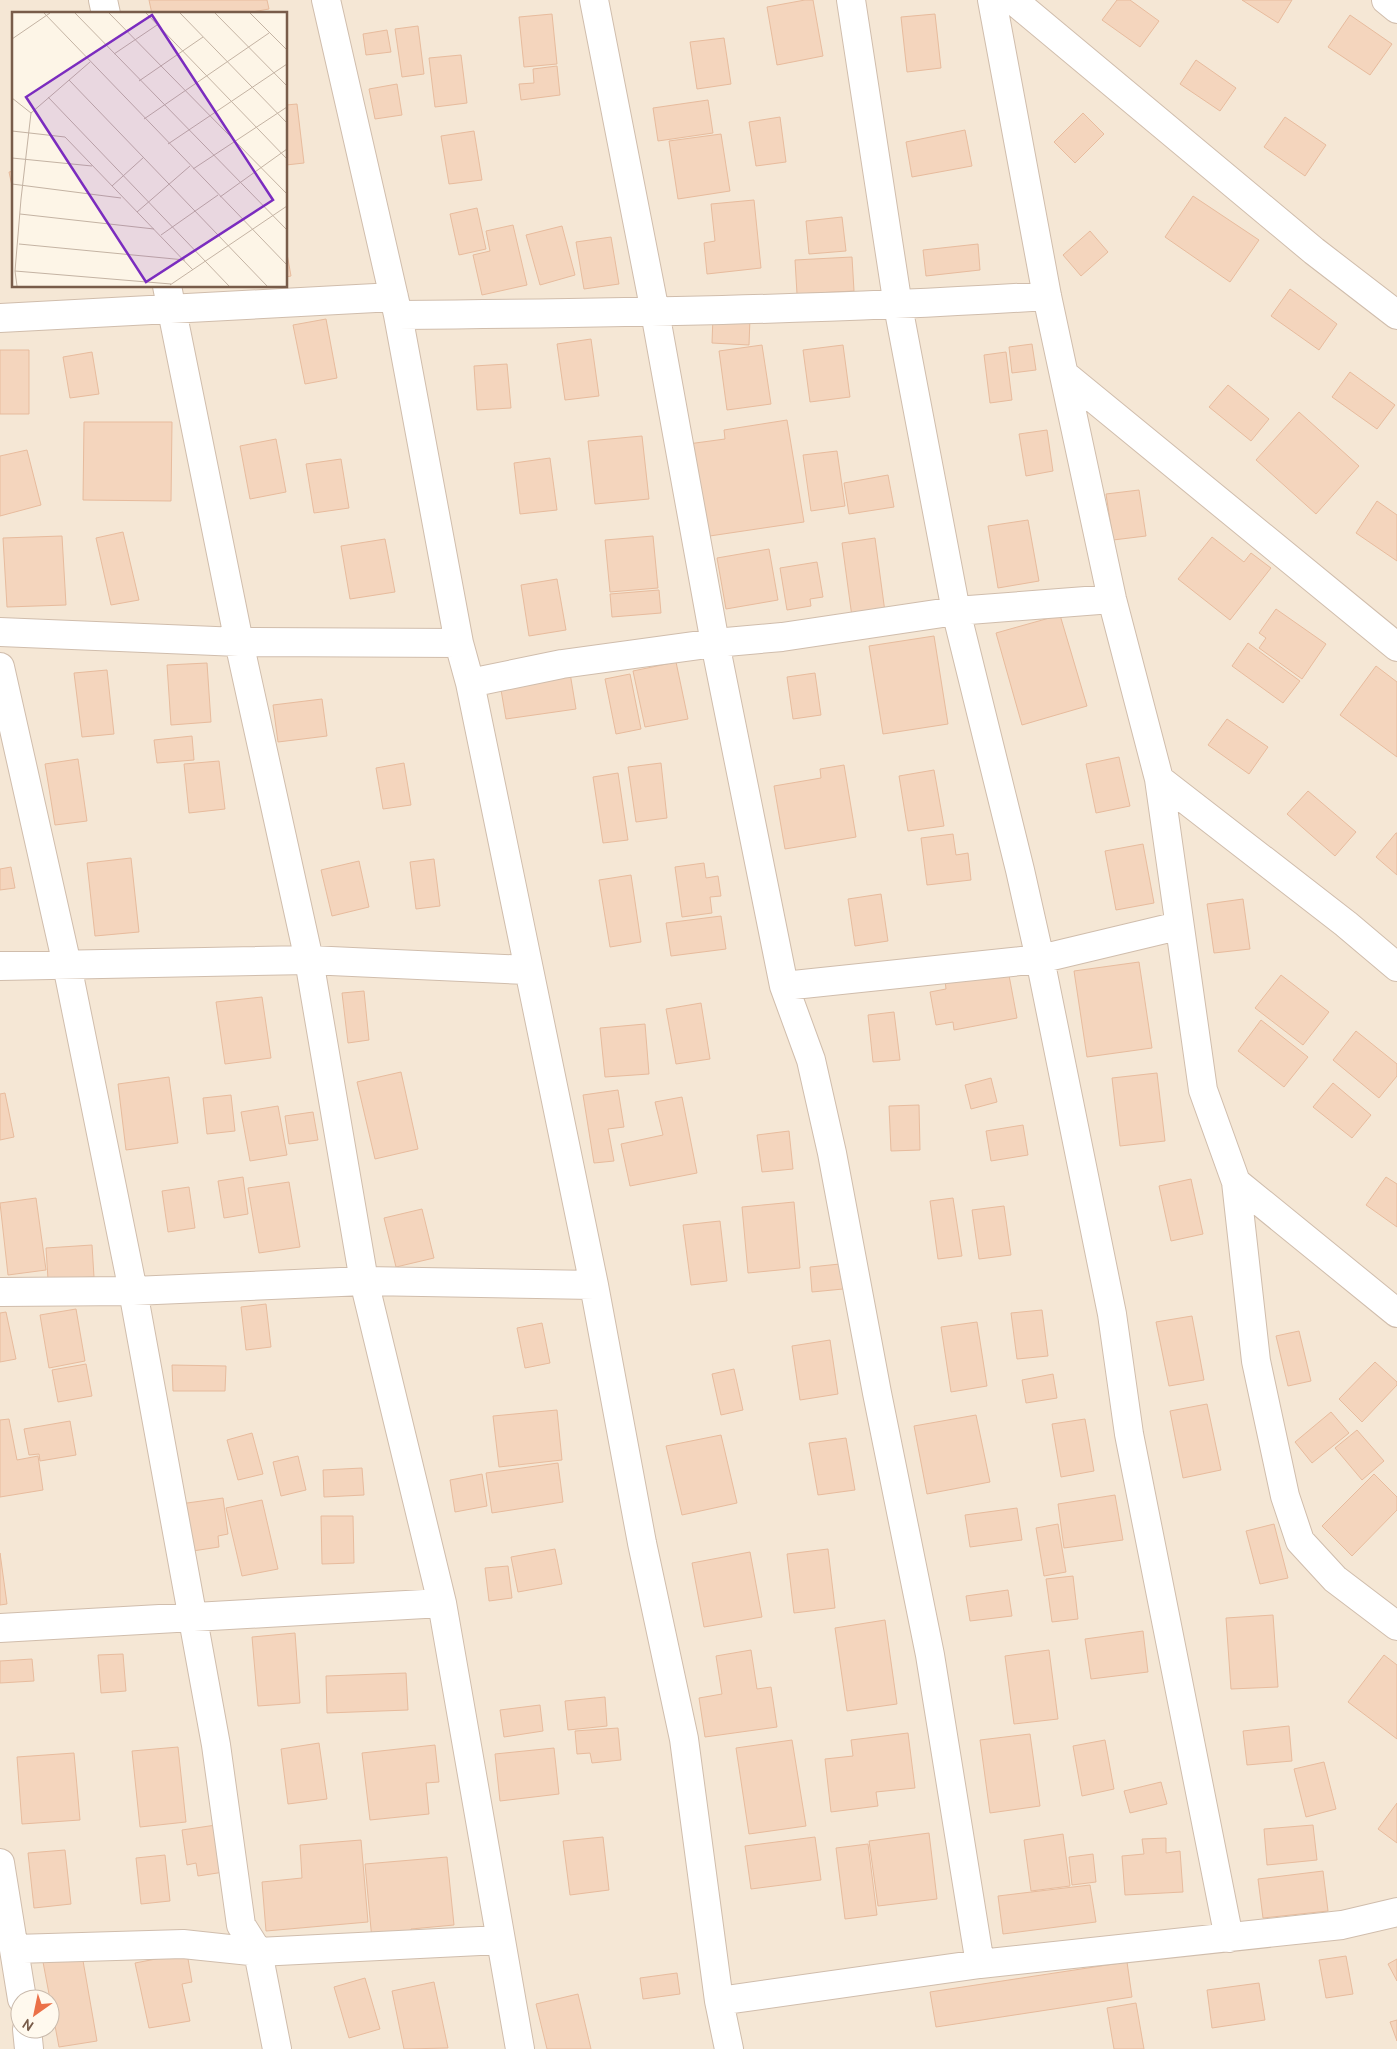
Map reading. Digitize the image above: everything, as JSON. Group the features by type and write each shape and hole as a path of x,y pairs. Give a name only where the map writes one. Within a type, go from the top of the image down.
{"street":[{"path":"326,0 396,306 459,643 470,683 594,1285 642,1543 684,1739 719,2002 729,2049"},
{"path":"594,0 655,312 715,643 784,986 811,1060 832,1153 876,1393 930,1655 980,1964"},
{"path":"851,0 898,306 956,611 1040,959 1112,1314 1129,1434 1229,1938"},
{"path":"992,0 1047,296 1112,598 1159,780 1178,926 1203,1090 1236,1182 1256,1361 1285,1496 1300,1541 1335,1579 1397,1626"},
{"path":"1013,0 1306,244 1397,316"},
{"path":"1386,0 1397,9"},
{"path":"169,296 239,642 309,960 364,1281 442,1602 520,2049"},
{"path":"0,318 169,296 396,306 655,312 898,306 1047,296"},
{"path":"1064,375 1397,647"},
{"path":"470,683 562,664 715,643 782,637 956,611 1112,598"},
{"path":"0,632 239,642 459,643"},
{"path":"0,667 67,965 133,1290 216,1745 241,1925 258,1952 277,2049"},
{"path":"1159,780 1346,924 1397,967"},
{"path":"784,986 1040,959 1178,926"},
{"path":"0,966 309,960 528,970"},
{"path":"1236,1182 1397,1313"},
{"path":"0,1292 133,1290 364,1281 594,1285"},
{"path":"0,1628 442,1602"},
{"path":"0,1863 21,1989"},
{"path":"719,2002 980,1964 1342,1925 1397,1912"},
{"path":"15,1949 183,1944 258,1952 500,1940"}],"shaded area":[{"path":"0,0 1397,0 1397,2049 0,2049"}],"building":[{"path":"149,0 267,0 269,9 252,12 152,12"},
{"path":"813,0 823,56 777,65 767,7"},
{"path":"1117,0 1130,0 1159,21 1140,47 1102,20"},
{"path":"1242,0 1292,0 1278,23"},
{"path":"552,14 557,64 524,67 519,17"},
{"path":"935,14 941,68 907,72 901,17"},
{"path":"1350,15 1392,44 1370,75 1328,47"},
{"path":"418,26 424,74 402,77 395,29"},
{"path":"387,30 391,52 366,55 363,34"},
{"path":"724,38 731,84 697,89 690,42"},
{"path":"461,55 467,103 435,107 429,58"},
{"path":"1196,60 1236,88 1220,111 1180,84"},
{"path":"557,66 560,95 521,100 519,84 534,83 533,69"},
{"path":"397,84 402,115 375,119 369,89"},
{"path":"708,100 713,133 658,141 653,108"},
{"path":"297,104 304,163 288,165 288,105"},
{"path":"1083,113 1104,134 1075,163 1054,142"},
{"path":"780,117 786,162 756,166 749,122"},
{"path":"1285,117 1326,145 1305,176 1264,147"},
{"path":"965,130 972,166 912,177 906,142"},
{"path":"474,131 482,180 449,184 441,136"},
{"path":"721,134 730,191 678,199 669,141"},
{"path":"12,171 12,186 9,172"},
{"path":"1193,196 1259,240 1230,282 1165,237"},
{"path":"754,200 761,268 707,274 704,243 715,241 711,204"},
{"path":"477,208 486,249 459,255 450,214"},
{"path":"842,217 846,251 809,254 806,221"},
{"path":"513,225 527,285 482,295 473,255 490,251 486,231"},
{"path":"562,226 575,275 540,285 526,235"},
{"path":"1090,231 1108,252 1081,276 1063,255"},
{"path":"611,237 619,284 584,289 576,242"},
{"path":"978,244 980,270 926,276 923,250"},
{"path":"852,257 854,291 797,294 795,260"},
{"path":"288,259 291,276 288,277"},
{"path":"1290,289 1337,324 1319,350 1271,316"},
{"path":"713,316 750,318 749,345 712,343"},
{"path":"326,319 337,378 305,384 293,325"},
{"path":"591,339 599,396 565,400 557,344"},
{"path":"1032,344 1036,370 1012,373 1009,347"},
{"path":"762,345 771,404 727,410 719,351"},
{"path":"843,345 850,397 810,402 803,350"},
{"path":"0,350 29,350 29,414 0,414"},
{"path":"92,352 99,394 70,398 63,357"},
{"path":"1006,352 1012,400 990,403 984,355"},
{"path":"507,364 511,408 477,410 474,366"},
{"path":"1350,372 1395,405 1377,429 1332,397"},
{"path":"1228,385 1269,419 1251,441 1209,407"},
{"path":"1299,412 1359,466 1316,514 1256,460"},
{"path":"787,420 804,522 703,537 688,444 725,439 724,430"},
{"path":"84,422 172,422 171,501 83,500"},
{"path":"1047,430 1053,471 1026,476 1019,434"},
{"path":"642,436 649,499 595,504 588,441"},
{"path":"276,439 286,492 250,499 240,446"},
{"path":"27,450 41,505 0,516 0,456"},
{"path":"837,451 845,506 811,511 803,455"},
{"path":"550,458 557,510 520,514 514,463"},
{"path":"341,459 349,508 314,513 306,464"},
{"path":"888,475 894,507 849,514 844,483"},
{"path":"1139,490 1146,536 1113,540 1106,494"},
{"path":"1377,501 1397,515 1397,561 1356,533"},
{"path":"1028,520 1039,581 998,588 988,526"},
{"path":"123,532 139,600 111,605 96,538"},
{"path":"62,536 66,605 7,607 3,538"},
{"path":"653,536 658,588 610,592 605,540"},
{"path":"1212,537 1244,562 1251,553 1271,568 1230,620 1178,579"},
{"path":"875,538 885,612 852,617 842,543"},
{"path":"385,539 395,592 350,599 341,546"},
{"path":"769,549 778,600 726,609 717,558"},
{"path":"817,562 823,597 810,599 811,606 787,610 780,568"},
{"path":"557,579 566,630 529,636 521,585"},
{"path":"659,590 661,613 612,617 610,594"},
{"path":"1276,609 1326,644 1302,679 1259,648 1266,638 1259,633"},
{"path":"1060,615 1087,706 1022,725 996,633"},
{"path":"934,636 948,724 883,734 869,646"},
{"path":"1248,643 1300,681 1283,703 1232,666"},
{"path":"676,662 688,719 645,727 633,671"},
{"path":"207,663 211,722 171,725 167,665"},
{"path":"1376,666 1397,682 1397,757 1340,715"},
{"path":"107,670 114,734 82,737 74,673"},
{"path":"570,673 576,709 506,719 500,684"},
{"path":"815,673 821,715 793,719 787,677"},
{"path":"630,674 641,729 616,734 605,679"},
{"path":"322,699 327,736 278,742 273,705"},
{"path":"1227,719 1268,747 1249,774 1208,745"},
{"path":"192,736 194,760 157,763 154,740"},
{"path":"1119,757 1130,806 1096,813 1086,764"},
{"path":"78,759 87,821 55,825 45,764"},
{"path":"219,761 225,809 189,813 184,764"},
{"path":"404,763 411,805 383,809 376,768"},
{"path":"661,763 667,818 636,822 628,767"},
{"path":"844,765 856,837 785,849 774,786 821,778 820,769"},
{"path":"934,770 944,826 908,831 899,776"},
{"path":"618,773 628,840 603,843 593,777"},
{"path":"1308,791 1356,832 1335,856 1287,814"},
{"path":"1397,833 1397,875 1376,857"},
{"path":"953,834 956,855 968,853 971,880 927,885 921,838"},
{"path":"1143,844 1154,903 1116,910 1105,851"},
{"path":"131,858 139,932 95,936 87,863"},
{"path":"434,859 440,906 416,909 410,862"},
{"path":"359,861 369,907 332,916 321,870"},
{"path":"704,863 706,878 718,876 721,896 710,897 712,913 682,917 675,867"},
{"path":"11,867 15,888 0,890 0,869"},
{"path":"631,875 641,942 610,947 599,880"},
{"path":"881,894 888,941 855,946 848,899"},
{"path":"1243,899 1250,949 1214,953 1207,904"},
{"path":"721,916 726,949 671,956 666,923"},
{"path":"1139,962 1152,1048 1087,1057 1074,971"},
{"path":"1008,970 1017,1018 954,1030 953,1022 936,1025 930,992 946,989 945,981"},
{"path":"1281,975 1329,1012 1303,1045 1255,1008"},
{"path":"364,991 369,1040 348,1043 342,993"},
{"path":"262,997 271,1058 225,1064 216,1002"},
{"path":"701,1003 710,1059 676,1064 666,1009"},
{"path":"894,1012 900,1060 873,1062 868,1015"},
{"path":"1261,1020 1308,1057 1284,1087 1238,1051"},
{"path":"645,1024 649,1074 605,1077 600,1028"},
{"path":"1356,1031 1397,1064 1397,1076 1379,1098 1333,1060"},
{"path":"401,1072 418,1149 375,1159 357,1082"},
{"path":"1157,1073 1165,1141 1120,1146 1112,1078"},
{"path":"169,1077 178,1143 126,1150 118,1084"},
{"path":"991,1078 997,1102 971,1109 965,1085"},
{"path":"1333,1083 1371,1115 1352,1138 1313,1107"},
{"path":"618,1090 624,1127 608,1129 614,1161 594,1163 583,1095"},
{"path":"5,1093 14,1137 0,1140 0,1094"},
{"path":"231,1095 235,1131 207,1134 203,1098"},
{"path":"682,1097 697,1173 630,1186 621,1144 663,1135 655,1102"},
{"path":"919,1105 920,1150 891,1151 889,1106"},
{"path":"278,1106 287,1155 250,1161 241,1112"},
{"path":"313,1112 318,1140 289,1144 285,1116"},
{"path":"1023,1125 1028,1155 991,1161 986,1131"},
{"path":"789,1131 793,1169 762,1172 757,1135"},
{"path":"243,1177 248,1214 224,1218 218,1181"},
{"path":"1386,1177 1397,1184 1397,1227 1366,1205"},
{"path":"1191,1179 1203,1234 1171,1241 1159,1186"},
{"path":"289,1182 300,1247 259,1253 248,1188"},
{"path":"189,1187 195,1228 168,1232 162,1191"},
{"path":"36,1198 46,1270 8,1275 0,1203"},
{"path":"953,1198 962,1256 938,1259 930,1201"},
{"path":"794,1202 800,1268 748,1273 742,1207"},
{"path":"1004,1206 1011,1255 979,1259 972,1210"},
{"path":"422,1209 434,1258 396,1267 384,1218"},
{"path":"720,1221 727,1281 691,1285 683,1225"},
{"path":"92,1245 94,1277 48,1279 46,1248"},
{"path":"840,1264 843,1289 812,1292 810,1267"},
{"path":"266,1304 271,1347 246,1350 241,1307"},
{"path":"76,1309 85,1361 49,1368 40,1315"},
{"path":"1042,1310 1048,1356 1017,1359 1011,1313"},
{"path":"6,1312 16,1359 0,1362 0,1313"},
{"path":"1192,1316 1204,1380 1169,1386 1156,1322"},
{"path":"977,1322 987,1386 951,1392 941,1327"},
{"path":"542,1323 550,1363 525,1368 517,1328"},
{"path":"1299,1331 1311,1381 1288,1386 1276,1336"},
{"path":"830,1340 838,1394 800,1400 792,1346"},
{"path":"1375,1362 1397,1382 1397,1385 1362,1422 1339,1399"},
{"path":"86,1364 92,1396 58,1402 52,1370"},
{"path":"172,1365 226,1366 225,1391 173,1391"},
{"path":"734,1369 743,1410 721,1415 712,1374"},
{"path":"1053,1374 1057,1398 1026,1403 1022,1380"},
{"path":"1207,1404 1221,1470 1183,1478 1170,1411"},
{"path":"557,1410 562,1460 499,1467 493,1416"},
{"path":"1331,1412 1349,1433 1312,1463 1295,1442"},
{"path":"976,1415 990,1482 927,1494 914,1426"},
{"path":"9,1419 17,1460 38,1456 43,1490 0,1497 0,1420"},
{"path":"1085,1419 1094,1471 1061,1477 1052,1424"},
{"path":"70,1421 76,1455 40,1461 39,1454 29,1455 24,1429"},
{"path":"1357,1430 1384,1461 1362,1480 1335,1448"},
{"path":"252,1433 263,1474 238,1480 227,1440"},
{"path":"721,1435 737,1503 682,1515 666,1446"},
{"path":"846,1438 855,1490 818,1495 809,1443"},
{"path":"298,1456 306,1490 281,1496 273,1462"},
{"path":"558,1463 563,1502 492,1513 486,1473"},
{"path":"362,1468 364,1495 324,1497 323,1470"},
{"path":"482,1474 487,1506 455,1512 450,1480"},
{"path":"1374,1474 1397,1497 1397,1510 1352,1556 1322,1526"},
{"path":"1115,1495 1123,1540 1064,1548 1058,1504"},
{"path":"223,1498 228,1534 218,1536 219,1547 186,1552 180,1504"},
{"path":"262,1500 278,1569 242,1576 226,1508"},
{"path":"1017,1508 1022,1540 970,1547 965,1515"},
{"path":"321,1516 353,1516 354,1563 322,1564"},
{"path":"1058,1524 1066,1572 1044,1576 1036,1528"},
{"path":"1274,1524 1288,1578 1260,1584 1246,1531"},
{"path":"555,1549 562,1584 518,1592 511,1557"},
{"path":"828,1549 835,1608 794,1613 787,1554"},
{"path":"750,1552 762,1617 704,1627 692,1563"},
{"path":"0,1553 7,1604 0,1605"},
{"path":"508,1566 512,1598 489,1601 485,1568"},
{"path":"1073,1576 1078,1619 1052,1622 1046,1579"},
{"path":"1008,1590 1012,1616 970,1621 966,1596"},
{"path":"1273,1615 1278,1687 1231,1689 1226,1618"},
{"path":"885,1620 897,1704 847,1711 835,1628"},
{"path":"1143,1631 1148,1672 1091,1679 1085,1639"},
{"path":"295,1633 300,1703 258,1706 252,1637"},
{"path":"751,1650 757,1689 771,1687 777,1727 705,1737 699,1698 722,1694 716,1656"},
{"path":"1049,1650 1058,1719 1014,1724 1005,1656"},
{"path":"123,1654 126,1691 101,1693 98,1655"},
{"path":"1384,1655 1397,1665 1397,1739 1348,1702"},
{"path":"32,1659 34,1681 0,1683 0,1661"},
{"path":"406,1673 408,1710 327,1713 326,1676"},
{"path":"605,1697 607,1726 568,1730 565,1701"},
{"path":"540,1705 543,1731 504,1737 500,1710"},
{"path":"1289,1726 1292,1761 1247,1765 1243,1731"},
{"path":"618,1728 621,1760 592,1763 590,1753 577,1754 575,1731"},
{"path":"908,1733 915,1788 876,1792 878,1806 831,1812 825,1759 853,1756 851,1740"},
{"path":"1030,1734 1040,1806 990,1813 980,1740"},
{"path":"792,1740 806,1826 749,1834 736,1748"},
{"path":"1105,1740 1114,1789 1082,1796 1073,1746"},
{"path":"319,1743 327,1799 288,1804 281,1749"},
{"path":"435,1745 439,1782 426,1783 429,1814 370,1820 362,1753"},
{"path":"178,1747 186,1822 140,1827 132,1751"},
{"path":"554,1748 559,1794 500,1801 495,1754"},
{"path":"74,1753 80,1820 22,1824 17,1757"},
{"path":"1324,1762 1336,1809 1306,1817 1294,1769"},
{"path":"1161,1782 1167,1804 1130,1813 1124,1791"},
{"path":"1397,1803 1397,1843 1378,1829"},
{"path":"216,1825 224,1872 198,1876 196,1863 187,1865 182,1830"},
{"path":"1313,1825 1317,1860 1267,1865 1264,1829"},
{"path":"929,1833 937,1899 878,1906 869,1841"},
{"path":"1063,1834 1070,1886 1031,1891 1024,1840"},
{"path":"603,1837 609,1890 570,1895 563,1841"},
{"path":"815,1837 821,1880 751,1889 745,1846"},
{"path":"1166,1838 1166,1853 1180,1851 1183,1892 1125,1895 1122,1856 1144,1854 1142,1839"},
{"path":"361,1840 368,1922 266,1931 262,1882 302,1878 300,1845"},
{"path":"868,1844 877,1915 845,1919 836,1848"},
{"path":"65,1850 71,1904 34,1908 28,1853"},
{"path":"1093,1854 1096,1882 1072,1885 1069,1857"},
{"path":"165,1855 170,1901 141,1904 136,1858"},
{"path":"447,1857 454,1925 411,1929 412,1936 372,1940 365,1864"},
{"path":"1323,1871 1328,1911 1263,1918 1258,1879"},
{"path":"1090,1885 1096,1922 1003,1934 998,1896"},
{"path":"187,1953 192,1982 182,1984 190,2021 149,2028 135,1963"},
{"path":"82,1955 97,2041 59,2047 57,2039 60,2039 60,1989 48,1989 43,1962"},
{"path":"1346,1956 1353,1994 1326,1998 1319,1960"},
{"path":"1397,1959 1397,1981 1388,1964"},
{"path":"1127,1962 1132,1997 936,2027 930,1992"},
{"path":"677,1973 680,1994 643,1999 640,1978"},
{"path":"365,1978 380,2029 349,2038 334,1987"},
{"path":"434,1982 448,2048 404,2049 392,1991"},
{"path":"1259,1983 1265,2020 1212,2028 1207,1990"},
{"path":"578,1994 591,2049 547,2049 536,2004"},
{"path":"1136,2003 1144,2049 1114,2049 1107,2008"},
{"path":"1397,2020 1397,2041 1390,2022"}]}
